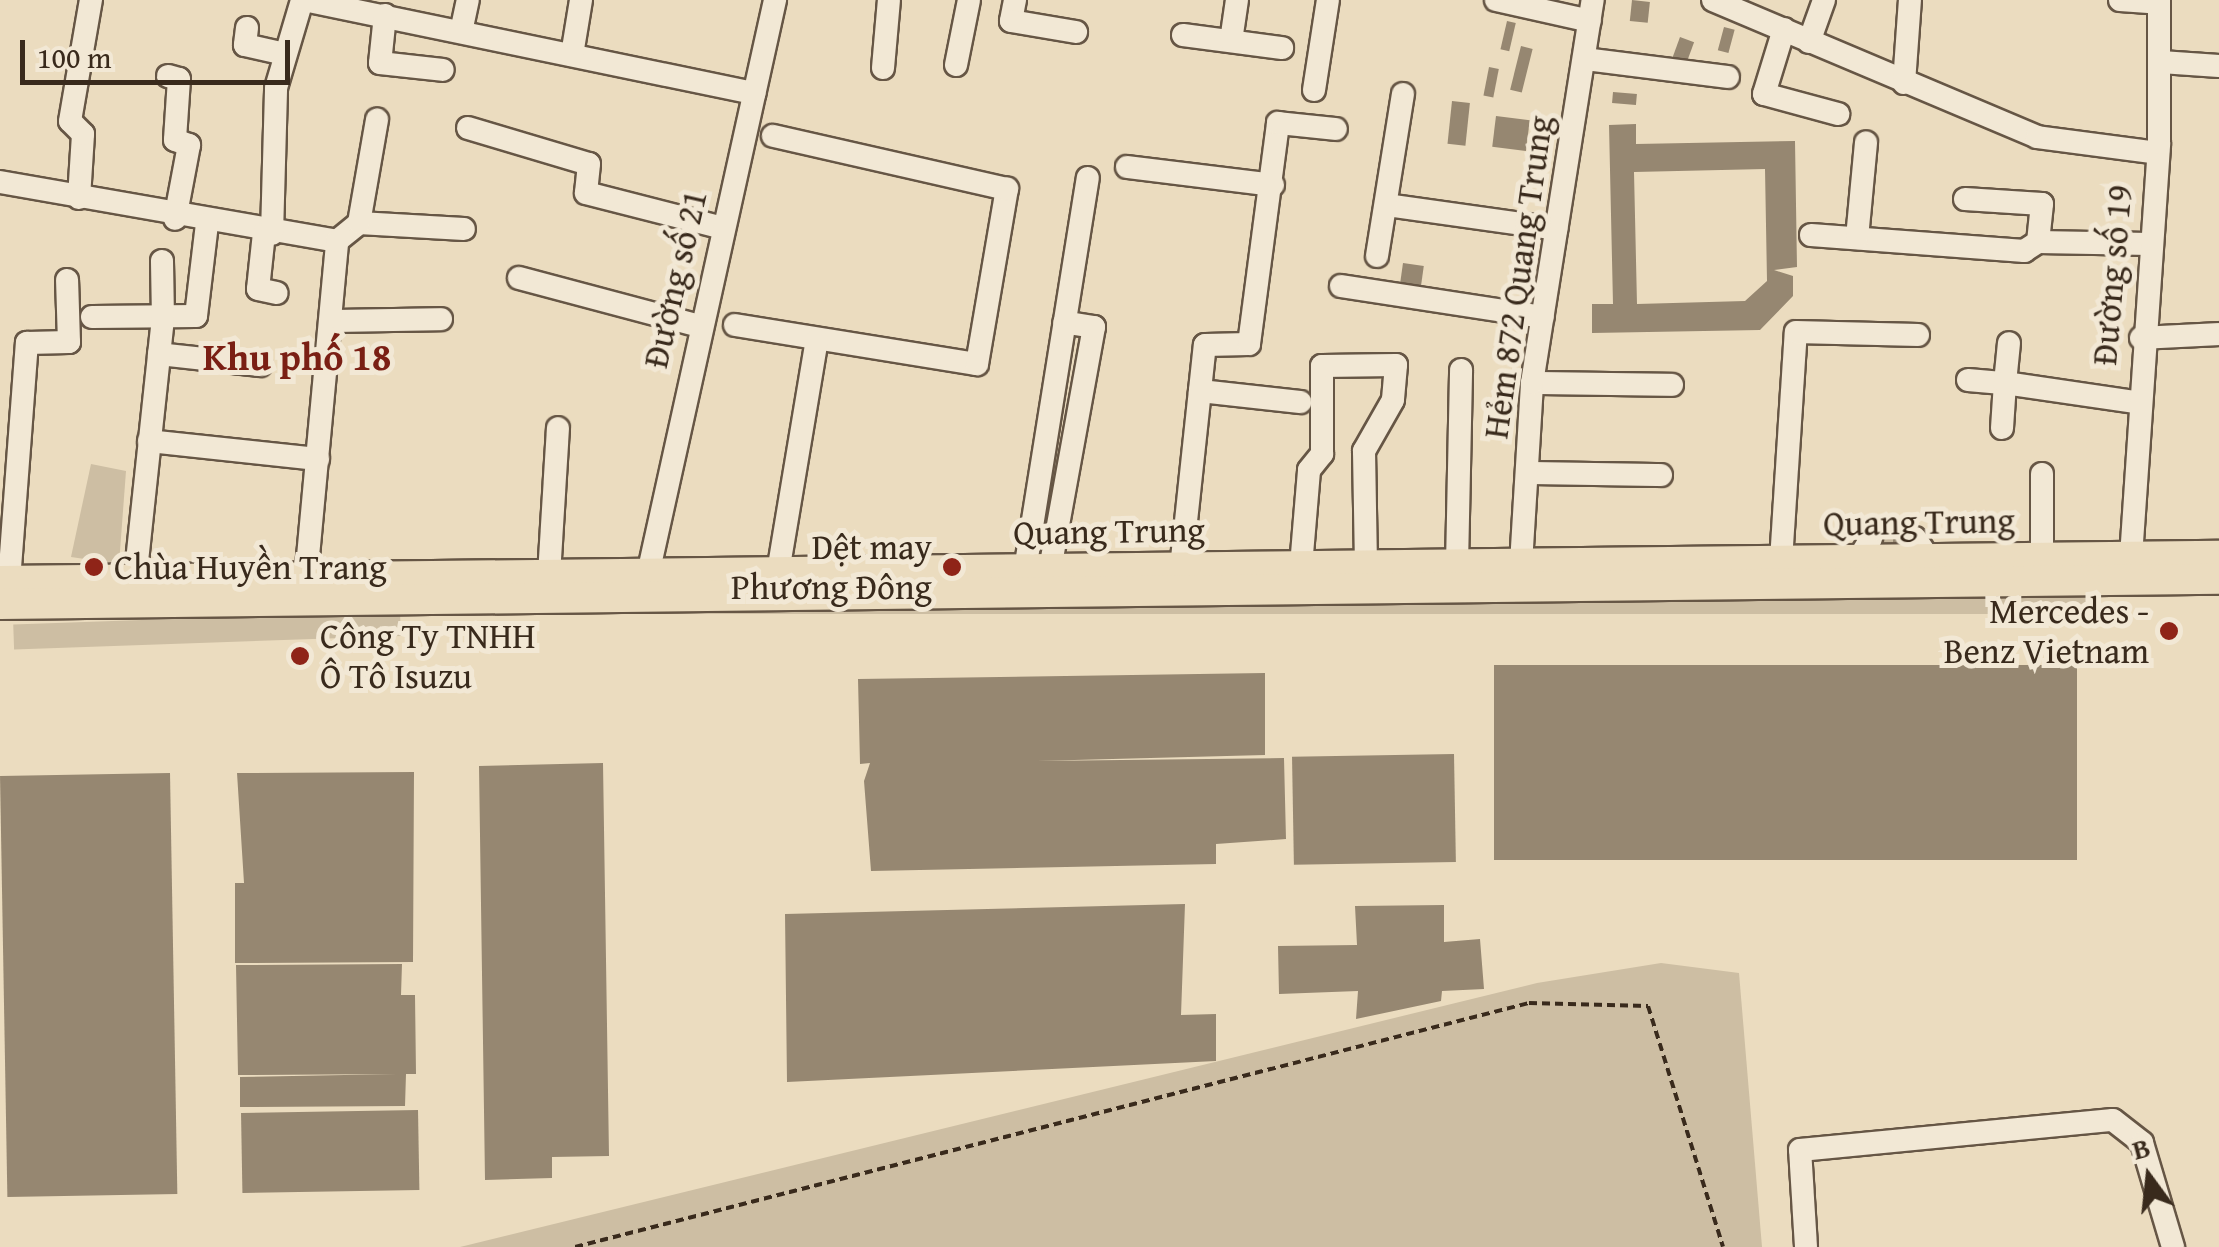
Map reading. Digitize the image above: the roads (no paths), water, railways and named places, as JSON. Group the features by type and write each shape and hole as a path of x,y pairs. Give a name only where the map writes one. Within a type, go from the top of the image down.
{"main road":[{"name":"Quang Trung","path":"3,589 136,580 306,578 438,588 549,575 647,585 778,572 1781,561 1865,549 1922,548 2219,580"},
{"name":"Quang Trung","path":"3,589 438,588 2131,569 2219,556"}],"street":[{"path":"78,198 83,134 70,121 91,0"},
{"path":"277,294 258,290 268,233 275,99 303,0 375,9 461,32 754,93"},
{"path":"461,32 468,0"},
{"path":"572,55 581,0"},
{"name":"Đường số 21","path":"647,585 700,326 775,0"},
{"path":"883,68 890,0"},
{"path":"956,65 969,0"},
{"path":"1014,0 1011,22 1076,32"},
{"path":"1230,41 1237,0"},
{"path":"1314,90 1328,0"},
{"path":"1496,0 1591,10"},
{"path":"1713,0 2037,137 2158,153"},
{"path":"1809,42 1824,0"},
{"path":"1904,84 1910,0"},
{"path":"2120,0 2159,2"},
{"name":"Đường số 19","path":"2131,569 2136,402 2158,153 2159,2"},
{"path":"375,9 380,63 443,70"},
{"name":"Hẻm 872 Quang Trung","path":"1521,564 1532,383 1591,10"},
{"path":"247,28 245,44 285,54"},
{"path":"1784,29 1764,94 1838,114"},
{"path":"1183,35 1282,48"},
{"path":"1585,59 1728,78"},
{"path":"2161,62 2219,66"},
{"path":"168,76 180,79 175,140 188,145 175,219"},
{"path":"1378,256 1402,94"},
{"path":"360,222 376,120"},
{"path":"1181,568 1205,346 1249,344 1274,185 1278,123 1336,129"},
{"path":"468,128 590,164 586,193 722,228"},
{"path":"735,325 977,364 1006,188 773,136"},
{"path":"1857,238 1866,142"},
{"path":"1127,166 1274,185"},
{"path":"1037,570 1094,327 1064,322 1088,178"},
{"path":"0,182 175,219 336,241 360,222 464,229"},
{"path":"1965,199 2042,204 2038,242"},
{"path":"1386,205 1556,229"},
{"path":"92,317 196,316 207,224"},
{"path":"1811,235 2024,251 2038,242 2150,244"},
{"path":"306,578 336,241"},
{"path":"136,580 163,319 162,261"},
{"path":"519,278 700,326"},
{"path":"3,589 27,343 68,342 67,280"},
{"path":"1341,286 1542,317"},
{"path":"331,322 440,319"},
{"path":"1781,561 1790,323 1918,335"},
{"path":"2142,338 2219,334"},
{"path":"778,572 816,340"},
{"path":"2002,428 2009,344"},
{"path":"159,354 260,365"},
{"path":"1302,566 1309,470 1322,454 1322,366 1396,365 1393,400 1364,452 1366,566"},
{"path":"1456,565 1461,370"},
{"path":"1968,380 2136,402"},
{"path":"1532,383 1672,385"},
{"path":"1200,391 1300,402"},
{"path":"549,575 558,428"},
{"path":"149,441 318,459"},
{"path":"1527,472 1661,475"},
{"path":"2042,474 2042,558"},
{"path":"1806,1247 1800,1150 2114,1120 2142,1142 2173,1247"}],"tunnel":[{"path":"1871,538 1915,538"}],"place":[{"name":"Chùa Huyền Trang","path":"94,567"},
{"name":"Dệt may Phương Đông","path":"952,567"},
{"name":"Mercedes - Benz Vietnam","path":"2169,631"},
{"name":"Công Ty TNHH Ô Tô Isuzu","path":"300,656"}],"district":[{"name":"Khu phố 18","path":"297,357"}]}
